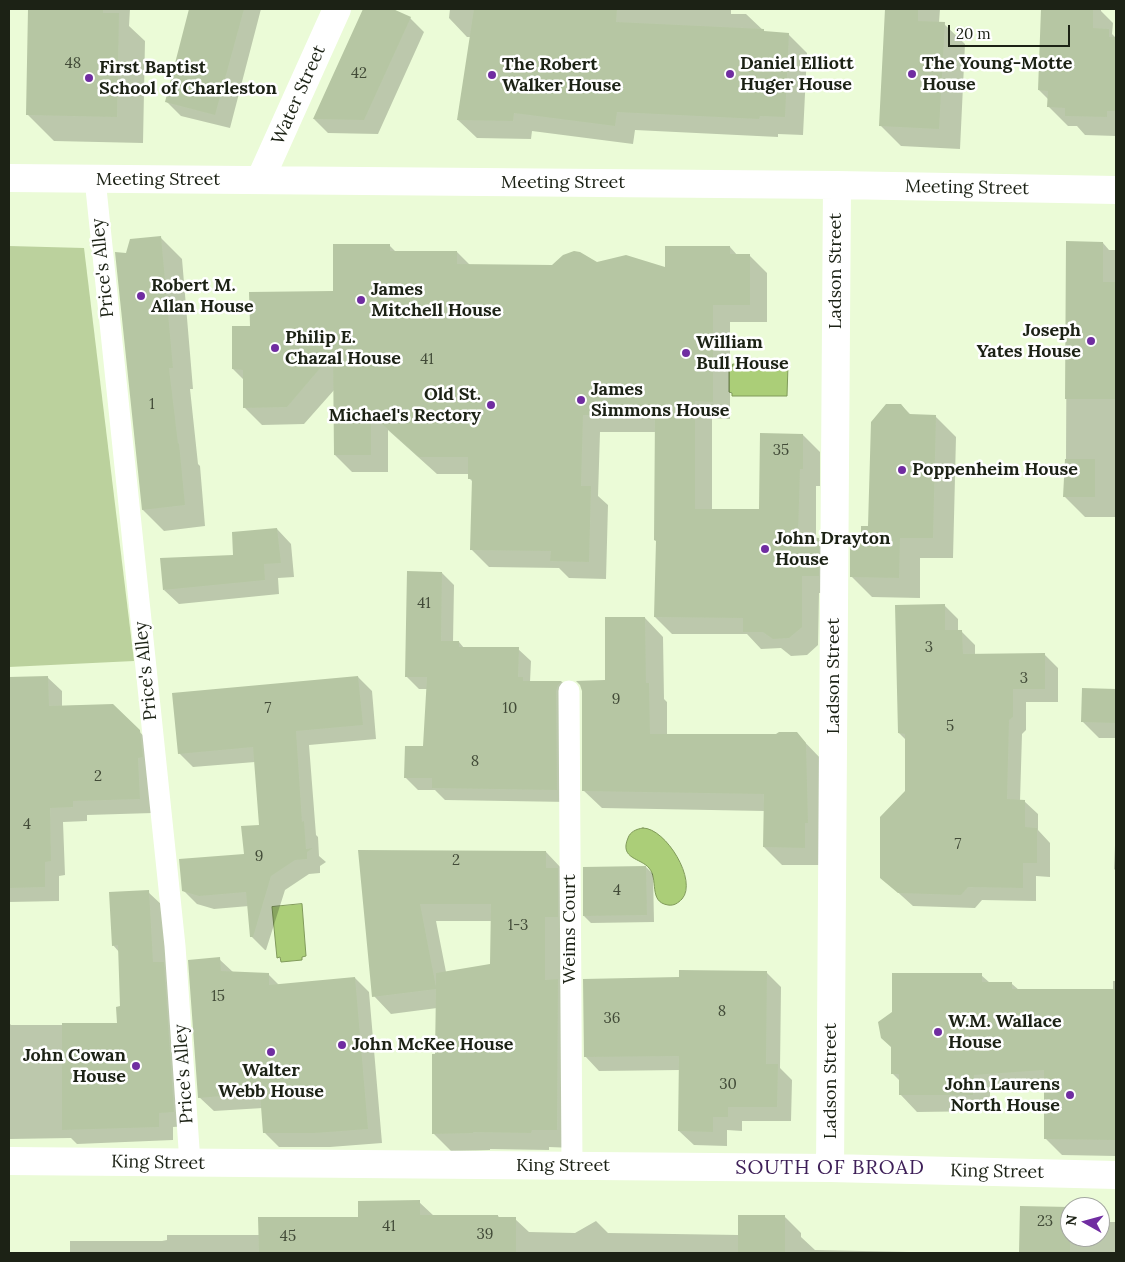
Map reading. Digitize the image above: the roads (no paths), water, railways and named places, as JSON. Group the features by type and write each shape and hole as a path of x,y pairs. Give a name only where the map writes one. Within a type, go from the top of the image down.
{"street":[{"name":"Water Street","path":"260,180 337,9"},
{"name":"Meeting Street","path":"9,178 837,185 1116,190"},
{"name":"Ladson Street","path":"830,1168 837,185"},
{"name":"King Street","path":"9,1161 830,1168 1116,1175"}],"lane":[{"name":"Price's Alley","path":"95,179 175,946 190,1163"},
{"name":"Weims Court","path":"569,691 572,1166"}],"place":[{"name":"Daniel Elliott Huger House","path":"730,74"},
{"name":"The Young-Motte House","path":"912,74"},
{"name":"The Robert Walker House","path":"492,75"},
{"name":"First Baptist School of Charleston","path":"89,78"},
{"name":"Robert M. Allan House","path":"141,296"},
{"name":"James Mitchell House","path":"361,300"},
{"name":"Joseph Yates House","path":"1091,341"},
{"name":"Philip E. Chazal House","path":"275,348"},
{"name":"William Bull House","path":"686,353"},
{"name":"James Simmons House","path":"581,400"},
{"name":"Old St. Michael's Rectory","path":"491,405"},
{"name":"Poppenheim House","path":"902,470"},
{"name":"John Drayton House","path":"765,549"},
{"name":"W.M. Wallace House","path":"938,1032"},
{"name":"John McKee House","path":"342,1045"},
{"name":"Walter Webb House","path":"271,1052"},
{"name":"John Cowan House","path":"136,1066"},
{"name":"John Laurens North House","path":"1070,1095"}],"district":[{"name":"SOUTH OF BROAD","path":"830,1168"}]}
